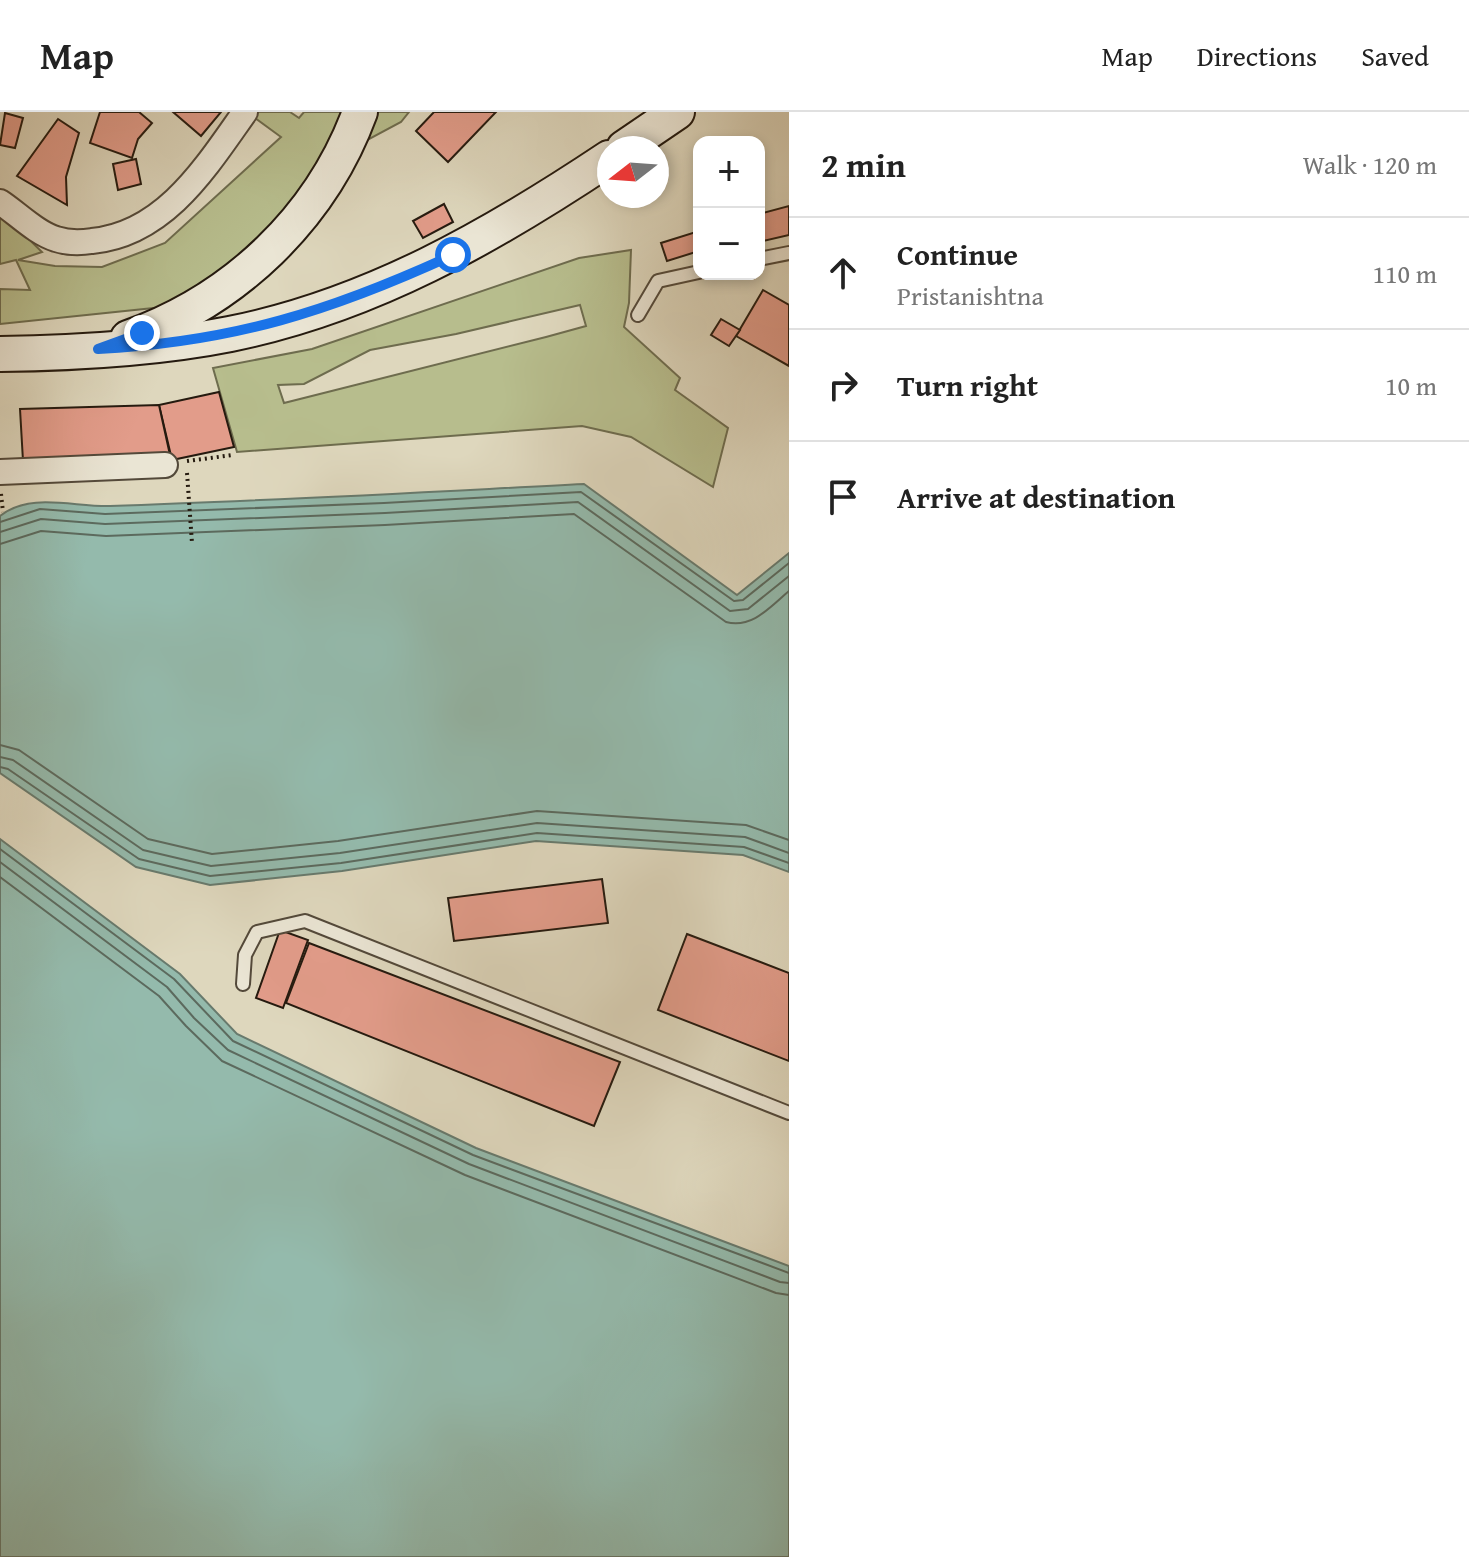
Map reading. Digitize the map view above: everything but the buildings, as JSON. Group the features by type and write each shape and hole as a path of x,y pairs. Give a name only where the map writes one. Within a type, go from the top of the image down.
{"street":[{"path":"0,202 53,239 73,243 103,240 138,229 170,206 200,174 245,112"},
{"path":"98,349 178,316 221,290 267,254 306,212 332,175 360,112"},
{"path":"642,136 677,112"},
{"path":"0,354 155,346 219,336 307,314 392,283 453,255 597,166"},
{"path":"0,472 176,463"}],"lane":[{"path":"765,258 789,253"},
{"path":"638,315 658,281 693,273"},
{"path":"243,984 245,955 257,932 305,921 789,1113"}],"path":[{"path":"192,543 176,463 233,455"},
{"path":"0,484 3,512"}],"shaded area":[{"path":"247,112 290,112 299,118 304,112 409,112 401,122 354,147 192,304 0,324 0,289 30,290 16,260 0,264 0,211 42,252 18,260 55,266 102,267 165,243 281,137"},
{"path":"631,250 629,303 624,327 680,378 675,390 728,428 713,487 631,437 582,426 237,452 213,368 312,349 579,258","holes":["580,305 586,326 284,403 278,385 304,384 370,350"]}],"water":[{"path":"584,484 737,595 789,553 789,872 743,855 536,841 342,871 210,885 136,867 0,773 0,516 12,509 25,504 52,502 110,506"},
{"path":"0,839 180,974 237,1034 476,1148 789,1266 789,1557 0,1557"}],"route":[{"path":"142,333 98,349 155,346 232,334 307,314 392,283 453,255"}]}
